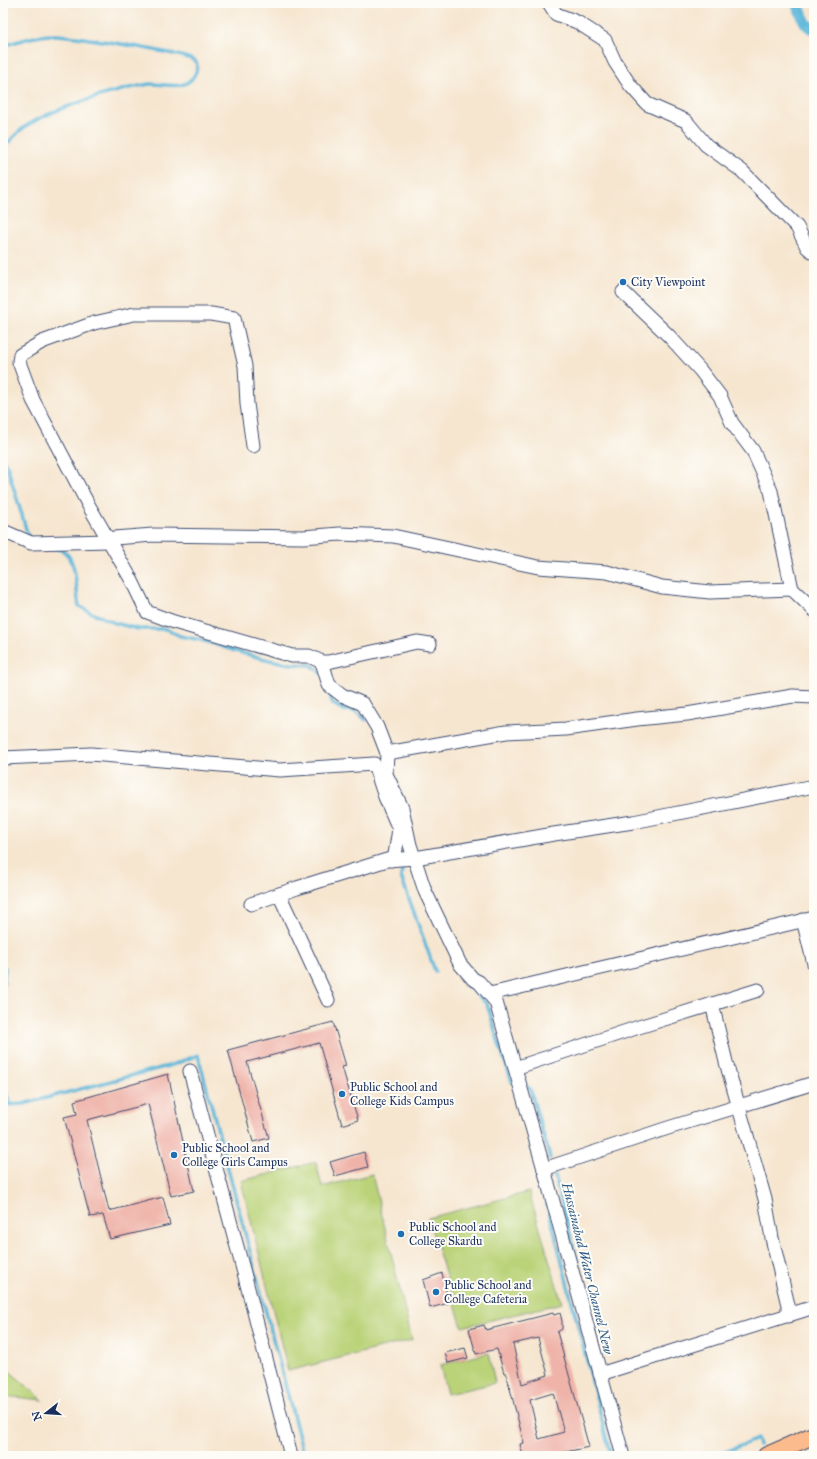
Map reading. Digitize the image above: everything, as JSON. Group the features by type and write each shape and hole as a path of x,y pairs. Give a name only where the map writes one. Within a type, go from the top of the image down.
{"main road":[{"path":"766,1456 814,1435"}],"street":[{"path":"549,3 556,14 577,22 605,40 615,62 630,85 648,104 686,121 706,145 742,171 797,227 808,247 814,253"},
{"path":"623,292 670,336 700,370 720,396 732,423 753,452 771,491 792,589 814,610"},
{"path":"253,446 247,404 245,366 234,318 212,314 134,314 94,324 42,342 20,355 19,362 34,400 108,541 131,579 147,612 174,622 261,648 292,656 309,656 322,662 328,662 417,642 430,644"},
{"path":"3,531 31,543 108,541 114,538 153,535 303,537 340,534 393,536 538,567 607,572 662,587 710,592 792,589"},
{"path":"322,662 329,685 342,695 363,704 377,727 387,753 386,774 402,808 425,891 460,964 473,979 479,982 496,1002 544,1169 623,1456"},
{"path":"387,753 506,732 566,729 687,714 793,696 814,697"},
{"path":"3,758 91,754 280,770 374,764 385,797 399,829 395,855 392,860"},
{"path":"251,904 279,894 392,860 415,858 633,822 814,786"},
{"path":"279,894 328,1000"},
{"path":"490,994 808,919 814,964"},
{"path":"515,1068 758,990"},
{"path":"712,1004 726,1062 740,1106 765,1199 772,1238 788,1305 788,1316"},
{"path":"190,1071 291,1456"},
{"path":"544,1169 668,1128 814,1083"},
{"path":"600,1374 814,1307"}],"green space":[{"path":"316,1162 322,1187 372,1174 412,1340 288,1371 241,1181"},
{"path":"529,1192 562,1303 462,1327 428,1218"},
{"path":"489,1353 495,1383 447,1394 440,1365"},
{"path":"3,1363 7,1369 43,1400 3,1396"}],"building":[{"name":"Public School and College Kids Campus","path":"333,1022 346,1066 342,1067 358,1120 342,1125 319,1043 247,1062 269,1138 253,1142 228,1050"},
{"name":"Public School and College Girls Campus","path":"168,1074 194,1191 171,1196 148,1104 87,1120 109,1211 163,1197 170,1225 110,1239 103,1215 90,1217 64,1117 77,1114 74,1101"},
{"path":"364,1152 368,1167 335,1176 330,1162"},
{"name":"Public School and College Cafeteria","path":"442,1273 449,1303 430,1308 423,1280"},
{"path":"553,1313 554,1315 560,1313 562,1329 557,1332 589,1447 547,1456 523,1456 520,1444 524,1443 506,1373 504,1373 497,1349 476,1354 469,1329 484,1325 486,1330","holes":["538,1338 548,1375 522,1384 513,1344","553,1393 564,1432 539,1439 530,1400"]},
{"path":"465,1348 468,1358 448,1363 445,1353"}],"waterway":[{"path":"796,3 807,25 814,29"},
{"name":"Hussainabad Water Channel New","path":"3,46 40,36 53,35 127,45 172,54 195,61 197,65 191,80 182,85 150,84 129,88 89,99 59,110 32,122 14,136 3,148"},
{"name":"Hussainabad Water Channel New","path":"3,459 7,466 29,539"},
{"name":"Hussainabad Water Channel New","path":"55,548 63,551 72,563 79,606 92,613 115,623 138,629 166,629 180,636 201,640 269,660 291,664 311,665 320,673"},
{"name":"Hussainabad Water Channel New","path":"328,689 333,704 344,710 355,711 366,720"},
{"name":"Hussainabad Water Channel New","path":"402,868 401,877 435,971"},
{"path":"3,966 5,968 3,990"},
{"name":"Hussainabad Water Channel New","path":"464,982 487,1004 512,1082"},
{"path":"3,1105 23,1104 172,1065 198,1055 304,1456"},
{"path":"3,1084 10,1104"},
{"name":"Hussainabad Water Channel New","path":"528,1087 530,1089 550,1158"},
{"name":"Hussainabad Water Channel New","path":"555,1176 584,1289"},
{"path":"546,1199 611,1456"},
{"name":"Hussainabad Water Channel New","path":"715,1456 757,1439 759,1445"}],"place":[{"name":"City Viewpoint","path":"623,282"},
{"name":"Public School and College Kids Campus","path":"342,1094"},
{"name":"Public School and College Girls Campus","path":"174,1155"},
{"name":"Public School and College Skardu","path":"401,1234"},
{"name":"Public School and College Cafeteria","path":"436,1292"}]}
